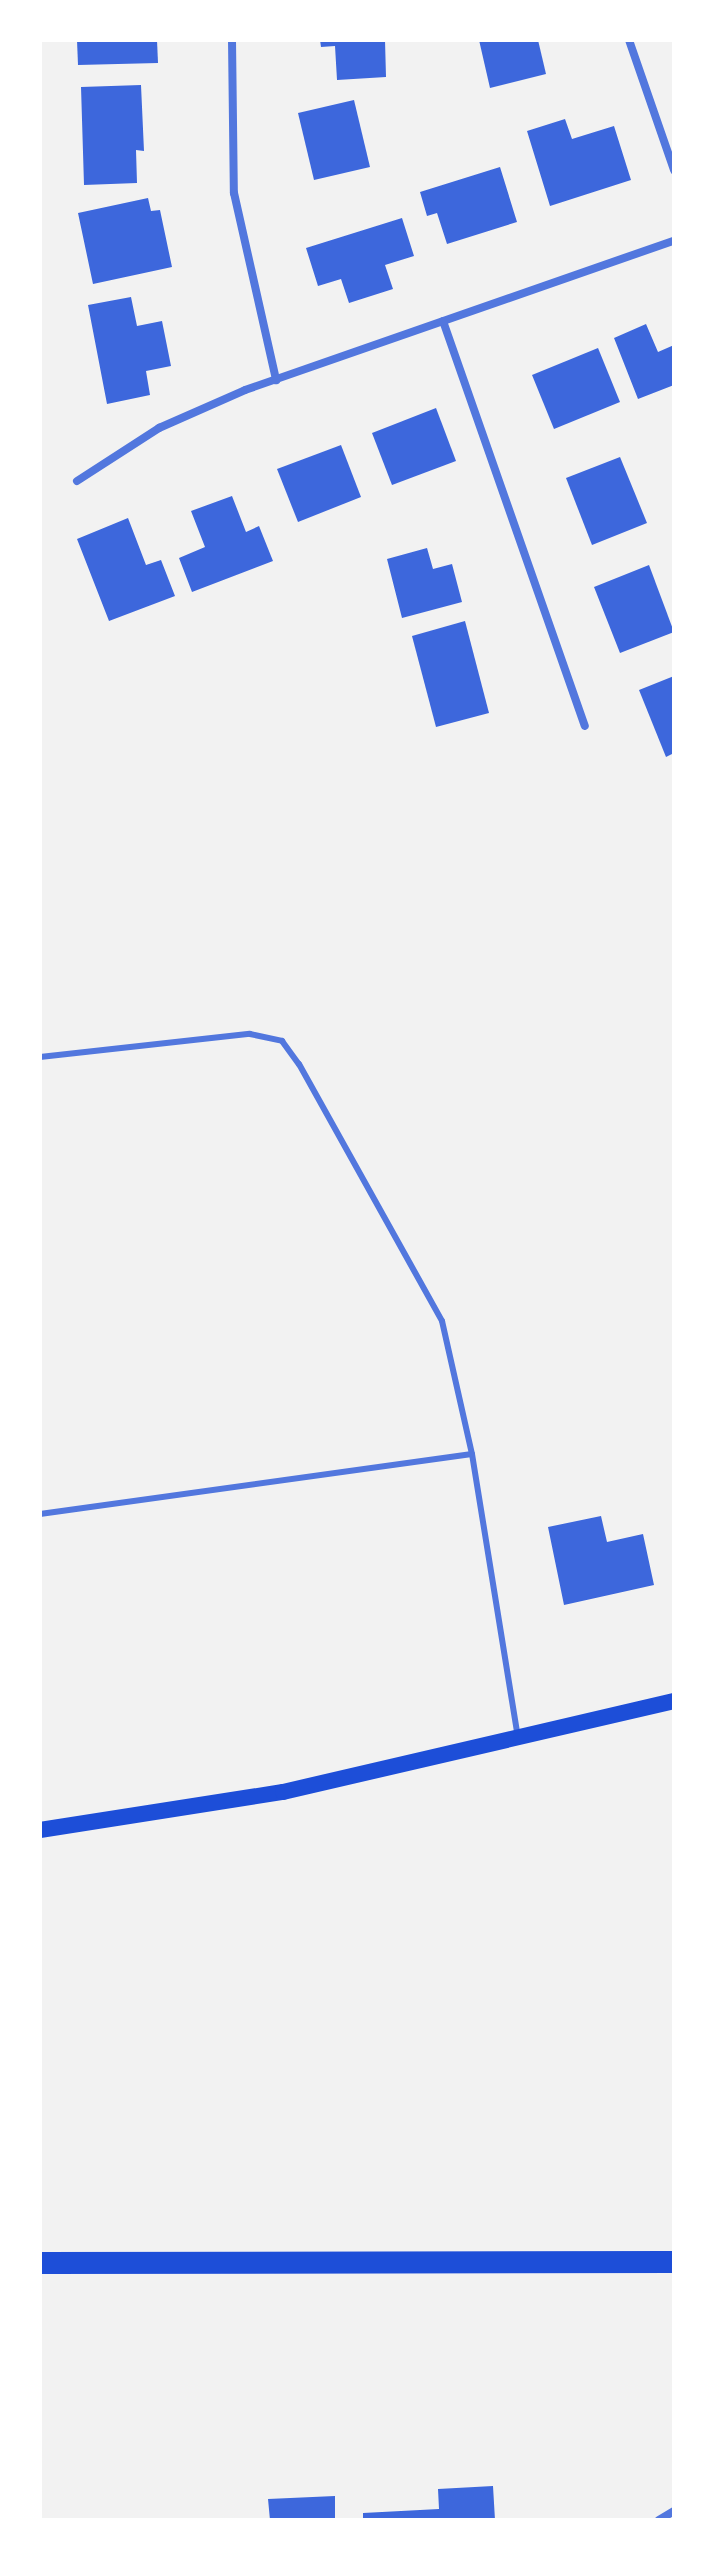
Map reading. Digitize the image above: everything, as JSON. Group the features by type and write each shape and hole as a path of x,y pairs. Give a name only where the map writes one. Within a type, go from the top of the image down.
{"highway":[{"path":"40,2263 674,2262"}],"main road":[{"path":"40,1830 283,1792 674,1701"}],"street":[{"path":"232,40 234,193 276,380"},
{"path":"629,40 674,170"},
{"path":"77,481 159,428 276,380 674,241"},
{"path":"443,321 585,726"},
{"path":"659,2520 674,2511"}],"lane":[{"path":"40,1057 250,1034 282,1041 442,1321 472,1454 518,1737"},
{"path":"40,1514 472,1454"}],"building":[{"path":"77,40 157,40 158,63 78,65"},
{"path":"320,40 385,40 386,77 337,80 335,46 321,47"},
{"path":"479,40 538,40 546,74 490,88"},
{"path":"141,85 144,151 136,150 137,183 84,185 81,87"},
{"path":"354,100 370,167 314,180 298,113"},
{"path":"565,119 572,139 614,126 631,180 550,206 527,131"},
{"path":"500,167 517,222 447,244 437,213 427,216 420,192"},
{"path":"148,198 151,211 160,210 172,267 93,284 78,213"},
{"path":"402,218 414,256 385,265 393,289 349,303 341,279 318,286 306,248"},
{"path":"131,297 137,326 162,321 171,366 146,371 150,395 107,404 88,305"},
{"path":"646,324 658,352 674,345 674,385 638,399 614,338"},
{"path":"598,348 620,402 554,429 532,375"},
{"path":"436,408 456,461 392,485 372,433"},
{"path":"341,445 361,497 298,522 277,469"},
{"path":"620,457 647,523 592,545 566,478"},
{"path":"232,496 246,532 259,526 273,561 192,592 179,558 205,547 191,511"},
{"path":"128,518 146,565 161,560 175,596 109,621 77,539"},
{"path":"427,548 433,569 452,564 462,602 402,618 387,559"},
{"path":"649,565 674,632 620,653 594,587"},
{"path":"465,621 489,713 436,727 412,636"},
{"path":"674,676 674,753 666,757 639,690"},
{"path":"601,1516 607,1542 643,1534 654,1585 564,1605 548,1527"},
{"path":"493,2486 495,2520 363,2520 363,2513 439,2509 438,2489"},
{"path":"335,2496 335,2520 270,2520 268,2499"}]}
